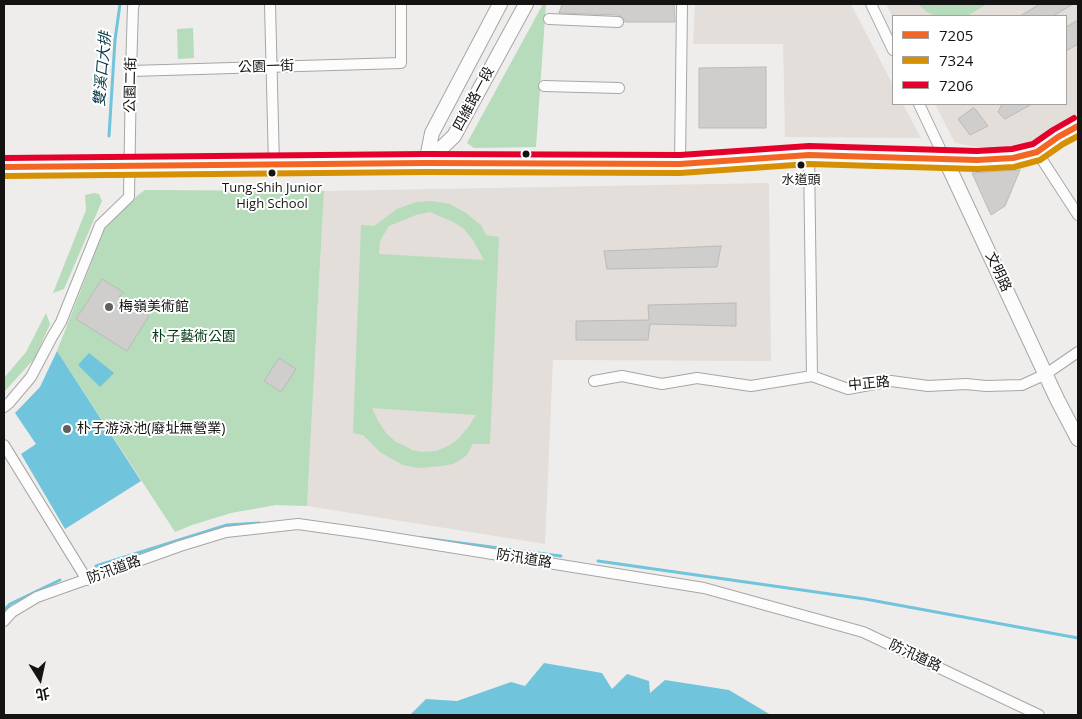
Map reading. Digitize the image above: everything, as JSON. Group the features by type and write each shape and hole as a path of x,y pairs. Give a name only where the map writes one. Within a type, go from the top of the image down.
{"main road":[{"name":"四維路一段","path":"426,163 432,133 500,4"},
{"name":"四維路一段","path":"426,163 454,136 526,4"},
{"path":"4,167 426,163 680,164 809,155 977,160 1013,158 1037,152 1078,126"},
{"name":"文明路","path":"946,159 1057,399 1078,439"}],"street":[{"name":"公園二街","path":"4,407 10,403 31,377 61,322 100,225 129,197 134,4"},
{"path":"270,4 274,165"},
{"name":"公園一街","path":"131,71 401,64 401,4"},
{"path":"680,164 682,4"},
{"path":"871,4 892,48"},
{"path":"549,19 618,22"},
{"path":"544,86 619,88"},
{"name":"文明路","path":"919,105 946,159"},
{"path":"1037,152 1078,215"},
{"path":"809,155 812,376"},
{"name":"中正路","path":"594,381 622,376 662,384 697,378 752,386 812,376 848,389 891,381 928,386 966,384 986,386 1022,385 1046,374 1078,352"},
{"path":"4,445 87,580"},
{"name":"防汛道路","path":"4,621 12,612 37,597 180,546 226,532 298,524 704,588 863,632 1039,715"}],"shaded area":[{"path":"695,4 851,4 892,83 892,105 904,105 921,138 785,137 783,44 693,44"},
{"path":"886,4 1078,4 1078,113 1034,142 988,149 955,143 936,105 1067,105 1067,15 892,16"},
{"path":"769,183 771,361 553,360 545,544 307,506 324,191"}],"green space":[{"path":"543,4 546,4 536,147 474,148 467,143"},
{"path":"918,4 987,4 969,15 933,15"},
{"path":"193,28 194,58 178,59 177,29"},
{"name":"朴子藝術公園","path":"145,190 324,191 307,506 276,505 231,513 175,532 57,351 105,228"},
{"path":"99,194 102,201 64,289 53,293 86,210 85,195"},
{"path":"432,201 450,204 466,213 481,225 486,235 499,237 490,444 473,444 467,455 453,464 418,468 403,465 380,452 363,435 353,433 361,225 374,226 397,209 416,202","holes":["430,212 464,229 473,240 484,260 379,254 380,241 389,226 416,215","372,408 475,415 476,415 459,438 450,445 436,451 422,452 412,450 396,442 386,433"]},
{"path":"46,313 50,324 35,358 4,392 4,378 26,352"}],"water":[{"name":"朴子游泳池(廢址無營業)","path":"57,351 141,481 65,529 21,454 36,444 15,413 40,387"},
{"path":"89,353 114,373 100,387 78,365"},
{"path":"544,663 602,673 612,689 627,674 649,681 650,693 665,680 729,690 771,715 410,715 426,699 457,701 511,682 525,686"}],"building":[{"path":"562,4 674,4 675,22 625,22 618,15 559,13"},
{"path":"1040,4 1073,4 1055,15 1022,15"},
{"path":"1078,20 1078,44 1067,50 1067,26"},
{"path":"766,67 766,128 699,128 699,68"},
{"path":"1002,105 1030,105 1005,119 998,112"},
{"path":"973,108 988,126 970,135 958,119"},
{"path":"1020,170 1005,206 991,215 972,173"},
{"path":"721,246 717,267 607,269 604,251"},
{"name":"梅嶺美術館","path":"102,279 123,292 119,297 149,316 127,351 76,319"},
{"path":"736,303 736,326 650,324 648,340 576,340 576,321 649,320 648,305"},
{"path":"279,358 296,369 281,392 264,381"}],"waterway":[{"name":"雙溪口大排","path":"109,136 115,40 120,4"},
{"path":"96,566 227,525 259,523"},
{"path":"422,538 561,556"},
{"path":"598,561 865,599 1078,638"},
{"path":"4,610 10,604 60,580"}],"transit line":[{"name":"7206","path":"4,158 426,154 680,155 809,146 977,151 1012,149 1033,144 1074,118"},
{"name":"7205","path":"4,167 426,163 680,164 809,155 977,160 1013,158 1037,152 1078,126"},
{"name":"7324","path":"4,176 426,172 680,173 809,164 977,169 1014,167 1040,160 1078,136"}],"place":[{"name":"水道頭","path":"801,165"},
{"name":"Tung-Shih Junior High School","path":"272,173"},
{"name":"梅嶺美術館","path":"109,307"},
{"name":"朴子游泳池(廢址無營業)","path":"67,429"}]}
